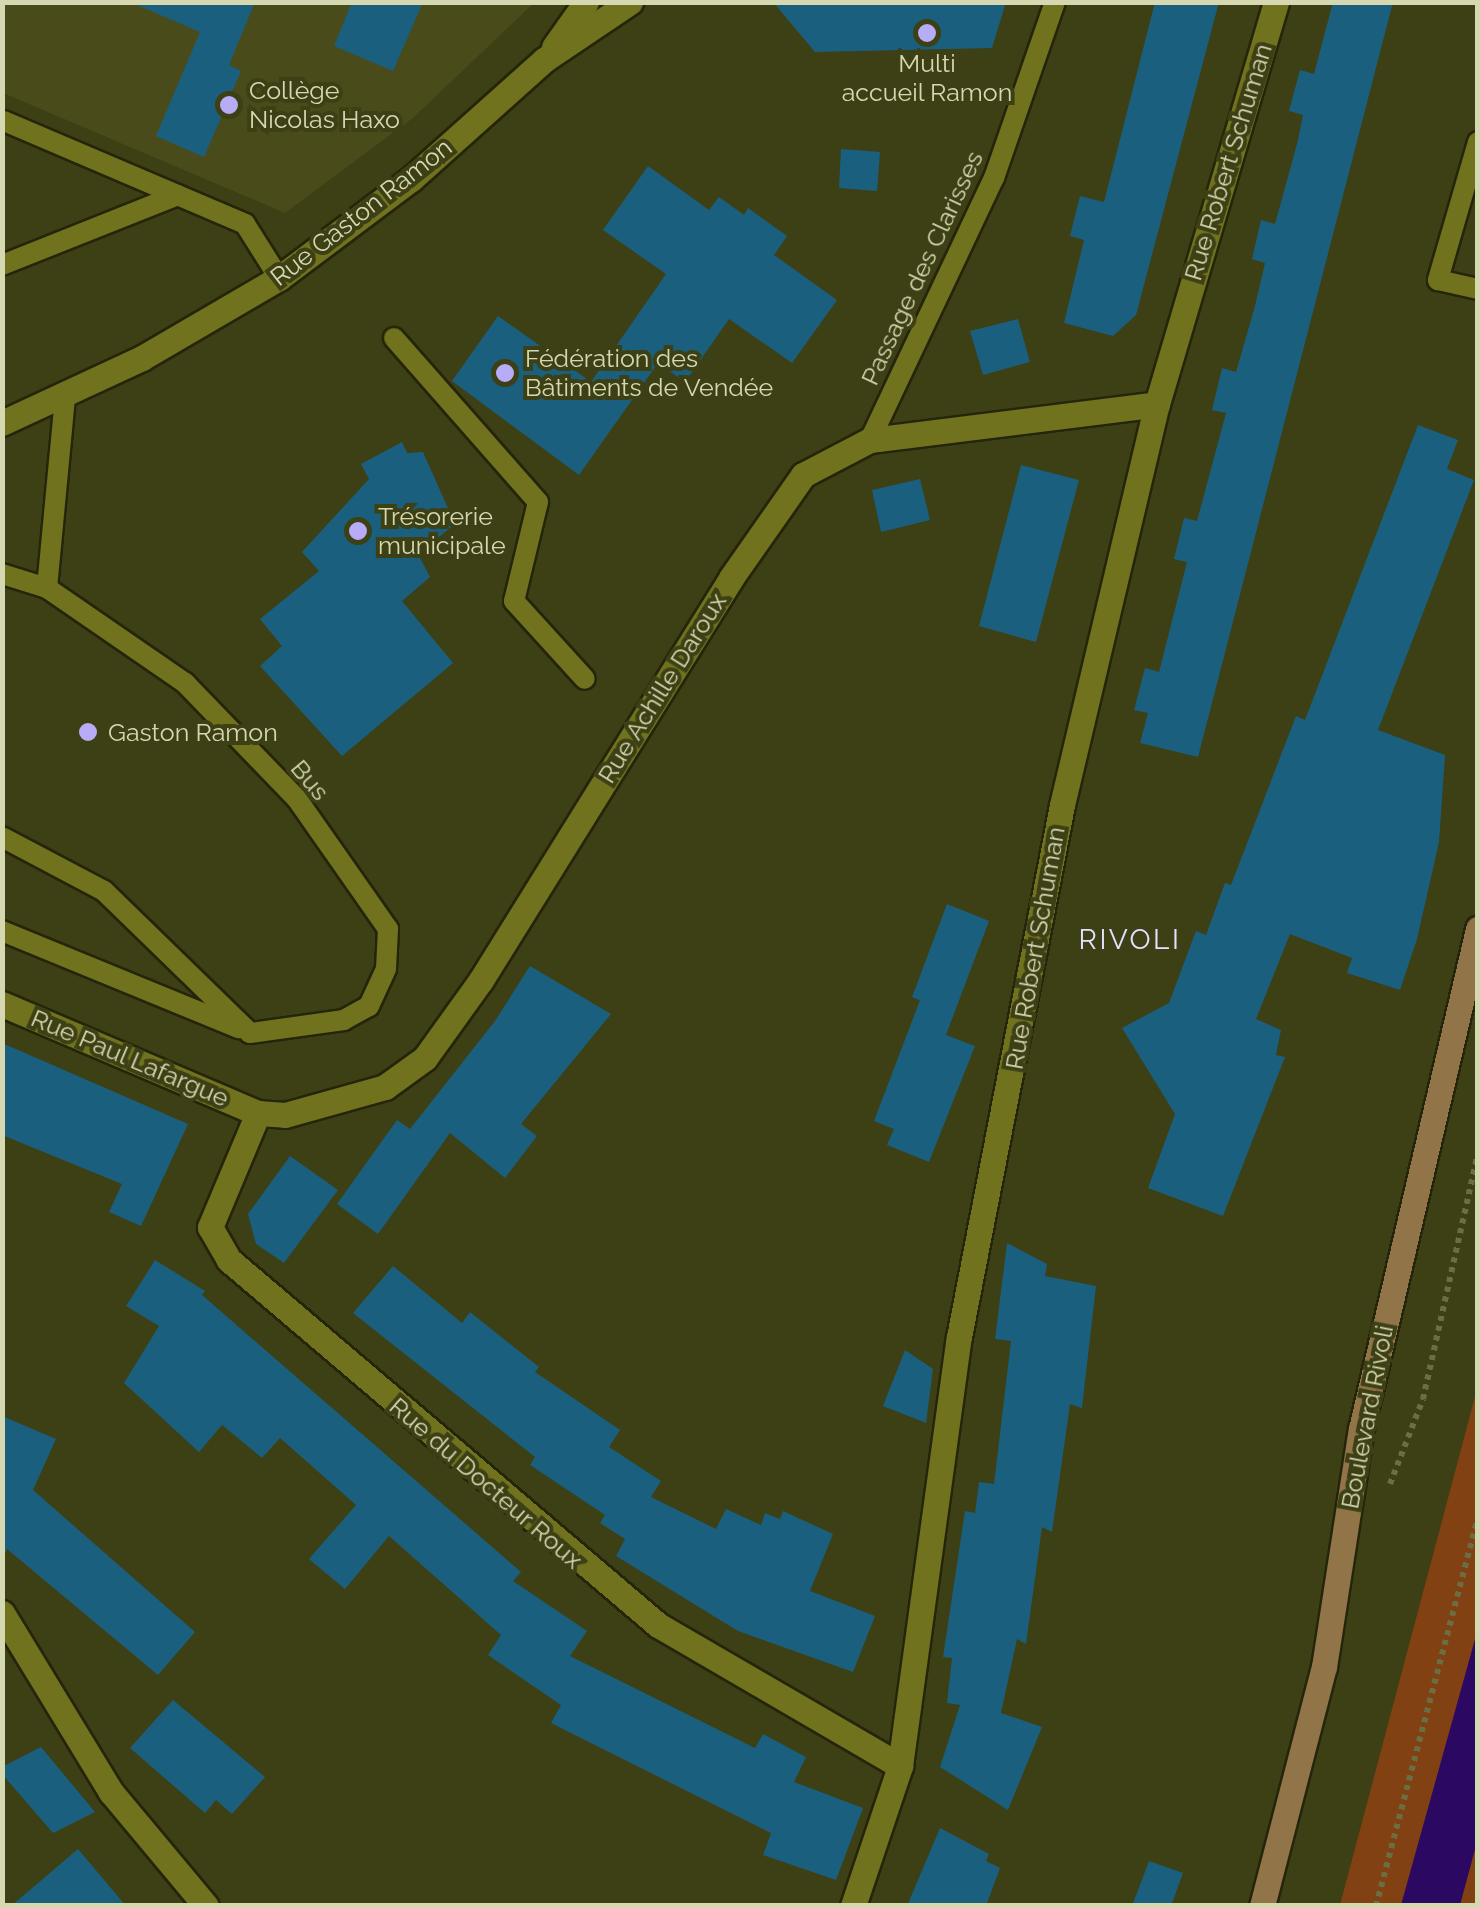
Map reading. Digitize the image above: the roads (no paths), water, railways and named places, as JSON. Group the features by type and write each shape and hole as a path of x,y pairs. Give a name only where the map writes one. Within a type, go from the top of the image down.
{"street":[{"name":"Rue Gaston Ramon","path":"544,60 586,2"},
{"name":"Rue Gaston Ramon","path":"2,423 65,396 279,278 412,180 544,60 630,2"},
{"name":"Rue Robert Schuman","path":"854,1906 900,1766 959,1337 1062,805 1157,404 1276,2"},
{"name":"Rue Achille Daroux","path":"258,1112 285,1115 385,1087 425,1058 481,980 731,578 803,474 870,440 1157,404"},
{"name":"Boulevard Rivoli","path":"1262,1906 1324,1667 1361,1430 1478,928"},
{"name":"Rue Paul Lafargue","path":"2,1004 258,1112"},
{"name":"Rue du Docteur Roux","path":"258,1112 210,1227 228,1260 658,1625 900,1766"},
{"path":"2,1613 102,1779 206,1906"}],"lane":[{"name":"Passage des Clarisses","path":"870,440 994,178 1055,2"},
{"path":"4,121 246,224 279,278"},
{"path":"1478,142 1438,280 1478,289"},
{"path":"2,265 178,195"},
{"path":"394,338 538,502 514,601 584,679"},
{"path":"47,588 65,396"},
{"name":"Bus","path":"2,574 47,588 185,683 298,799 388,929 386,968 369,1006 344,1020 250,1033"},
{"path":"2,837 104,891 250,1033"},
{"path":"2,931 250,1033"}],"place":[{"name":"Multi accueil Ramon","path":"927,33"},
{"name":"Collège Nicolas Haxo","path":"229,105"},
{"name":"Fédération des Bâtiments de Vendée","path":"505,373"},
{"name":"Trésorerie municipale","path":"358,531"},
{"name":"Gaston Ramon","path":"88,732"}],"district":[{"name":"RIVOLI","path":"1130,940"}]}
